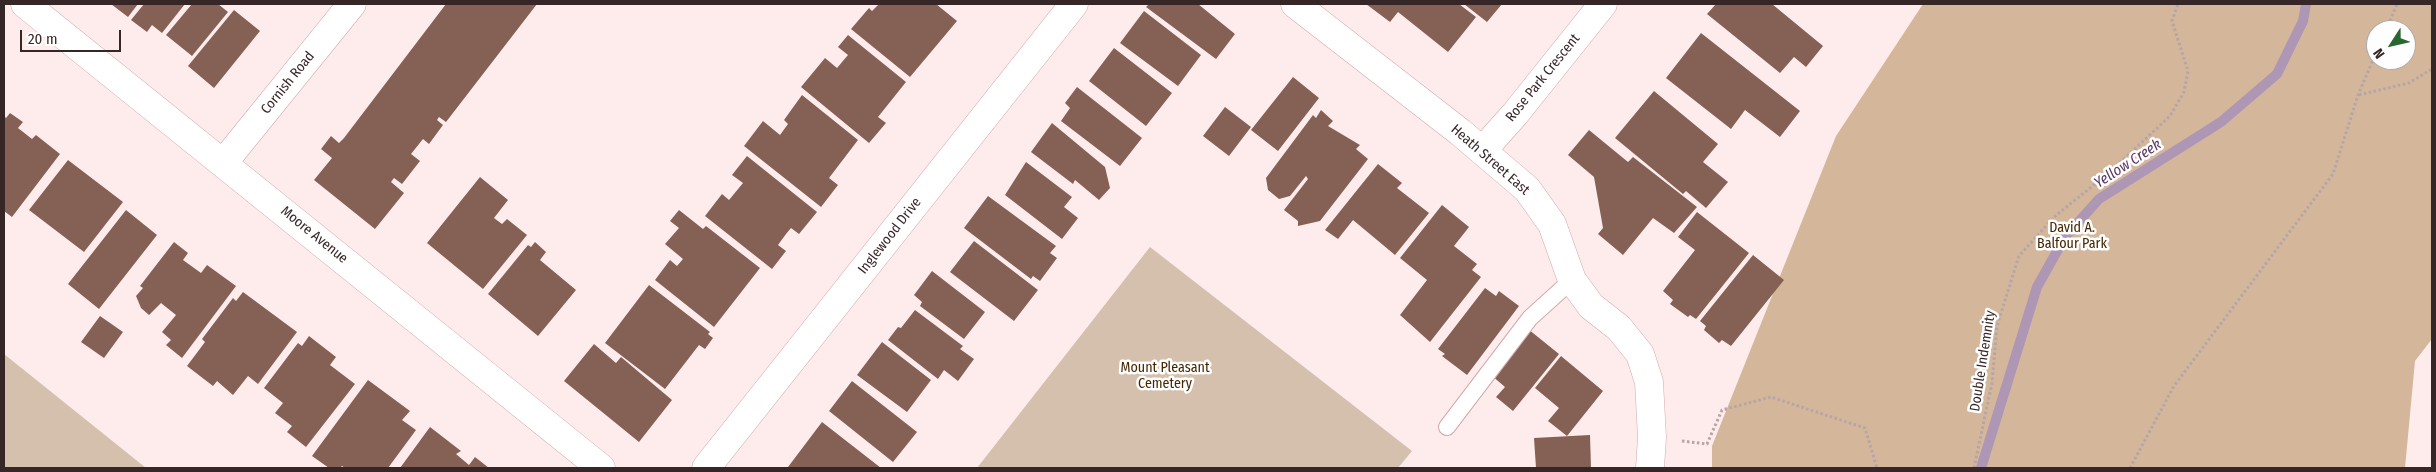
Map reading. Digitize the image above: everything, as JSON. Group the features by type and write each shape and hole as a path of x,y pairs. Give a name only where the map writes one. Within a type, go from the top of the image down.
{"street":[{"name":"Moore Avenue","path":"25,4 224,162 601,468"},
{"name":"Cornish Road","path":"224,162 352,4"},
{"name":"Inglewood Drive","path":"706,468 1074,4"},
{"name":"Heath Street East","path":"1296,4 1482,150 1527,189 1552,224 1572,280 1591,306 1619,328 1640,354 1649,382 1652,437"},
{"name":"Rose Park Crescent","path":"1482,150 1515,114 1603,4"},
{"path":"1650,468 1652,437"}],"lane":[{"path":"1447,427 1530,318 1572,280"}],"path":[{"name":"Double Indemnity","path":"1974,468 1992,383 1997,326 2019,256 2054,217 2110,172 2170,116 2184,92 2188,70 2172,21 2178,4"},
{"path":"2390,20 2397,4"},
{"path":"2358,95 2408,82 2432,69"},
{"path":"2130,468 2174,386 2333,174 2358,95 2369,70"},
{"path":"1652,437 1707,444 1722,410 1771,397 1865,428 1878,468"}],"green space":[{"name":"David A. Balfour Park","path":"1923,4 2432,4 2432,339 2415,361 2405,468 1712,468 1712,446 1836,136"},
{"name":"Mount Pleasant Cemetery","path":"1150,247 1412,451 1398,468 977,468"},
{"path":"4,354 146,468 4,468"}],"building":[{"path":"111,4 138,4 128,17"},
{"path":"144,4 185,4 162,33 152,25 147,32 131,20"},
{"path":"192,4 218,4 228,12 192,56 166,35"},
{"path":"446,4 537,4 446,122 439,117 437,120 443,125 429,144 423,139 411,154 420,161 402,184 394,178 391,182 404,193 375,229 314,180 332,158 321,149 331,136 339,143 344,138"},
{"path":"879,4 936,4 957,21 910,77 851,29 869,8 872,11"},
{"path":"1149,4 1198,4 1235,34 1216,59 1146,7"},
{"path":"1366,4 1459,4 1476,17 1448,52 1398,12 1390,22"},
{"path":"1464,4 1502,4 1487,22"},
{"path":"1716,4 1772,4 1823,46 1806,67 1794,57 1780,73 1707,14"},
{"path":"234,10 260,31 214,88 188,66"},
{"path":"1144,11 1201,55 1178,86 1120,43"},
{"path":"1701,33 1800,111 1780,137 1745,110 1731,129 1666,78"},
{"path":"848,35 906,82 878,117 886,123 869,143 801,87 825,58 837,68 848,55 838,47"},
{"path":"1114,48 1172,93 1146,126 1089,81"},
{"path":"1293,77 1319,98 1278,151 1251,130"},
{"path":"1077,87 1142,138 1120,166 1061,121 1070,108 1065,103"},
{"path":"1654,91 1718,144 1703,162 1728,182 1706,208 1686,191 1683,194 1615,138"},
{"path":"802,95 858,140 829,178 838,185 821,207 744,146 763,121 780,135 788,124 784,120"},
{"path":"1225,107 1251,127 1229,156 1203,136"},
{"path":"1321,110 1333,121 1328,126 1360,145 1356,149 1368,159 1320,221 1298,226 1298,221 1284,210 1308,179 1306,176 1290,196 1279,199 1268,190 1266,178 1313,115 1316,118"},
{"path":"10,113 23,122 18,128 32,139 36,135 60,154 12,217 4,211 4,116 6,118"},
{"path":"1052,123 1105,167 1110,188 1099,200 1075,180 1073,184 1031,152"},
{"path":"1589,130 1628,162 1633,157 1697,207 1674,233 1653,218 1623,255 1598,234 1603,228 1594,177 1568,155"},
{"path":"747,156 817,212 799,234 791,228 786,234 778,245 786,251 772,269 705,216 722,194 729,200 743,183 732,175"},
{"path":"68,160 123,202 84,252 29,210"},
{"path":"1026,162 1072,197 1064,207 1078,218 1062,239 1005,195"},
{"path":"1378,164 1402,183 1397,188 1429,213 1395,255 1353,220 1338,239 1325,230"},
{"path":"480,177 508,200 494,218 502,224 507,219 527,235 483,289 427,243"},
{"path":"988,196 1056,246 1050,253 1057,258 1040,281 1033,276 1031,279 964,228"},
{"path":"1442,205 1469,227 1454,246 1477,264 1472,270 1481,277 1430,342 1400,315 1427,280 1400,258"},
{"path":"126,210 157,235 99,309 68,284"},
{"path":"679,210 703,229 706,226 760,268 714,327 655,280 670,260 677,266 683,259 665,244 679,228 670,221"},
{"path":"1697,212 1749,253 1696,319 1690,315 1688,317 1670,304 1673,300 1663,291 1695,250 1678,237"},
{"path":"974,241 1038,290 1014,321 950,272"},
{"path":"174,242 188,253 183,260 201,273 207,265 236,286 182,358 166,345 171,340 162,332 176,315 161,303 149,315 141,308 136,296 143,288 140,286"},
{"path":"535,242 546,252 540,260 576,290 538,336 488,294 528,245 531,247"},
{"path":"1753,255 1784,280 1731,346 1722,340 1719,343 1704,330 1706,326 1700,321"},
{"path":"932,271 985,312 964,339 920,306 922,302 914,295"},
{"path":"649,285 710,332 708,334 713,338 705,349 699,345 665,389 605,343"},
{"path":"1485,288 1496,296 1499,291 1519,306 1467,375 1442,356 1445,354 1438,349"},
{"path":"243,292 297,332 258,384 248,376 233,395 217,381 213,386 187,366 205,342 202,339 233,298 236,301"},
{"path":"915,310 963,346 960,349 974,359 958,381 944,370 938,379 888,340 898,327 901,328"},
{"path":"100,316 123,332 104,358 81,342"},
{"path":"1528,329 1559,354 1513,411 1496,397 1505,387 1491,375"},
{"path":"309,336 336,357 330,365 355,384 306,447 287,432 292,426 275,413 283,403 264,388 298,343 302,346"},
{"path":"882,342 931,380 907,412 857,375"},
{"path":"594,344 616,363 621,357 672,400 639,442 564,381"},
{"path":"1561,356 1603,391 1567,436 1548,421 1559,408 1535,388"},
{"path":"368,380 410,411 402,420 416,430 388,468 345,468 342,466 340,468 329,468 312,456"},
{"path":"852,381 917,432 893,462 829,411"},
{"path":"822,422 881,468 788,467"},
{"path":"430,427 461,451 456,454 469,465 475,457 489,468 400,468"},
{"path":"1590,435 1591,468 1536,468 1534,438"}],"waterway":[{"name":"Yellow Creek","path":"1981,468 2037,287 2065,237 2099,199 2221,122 2277,74 2303,21 2306,4"}]}
